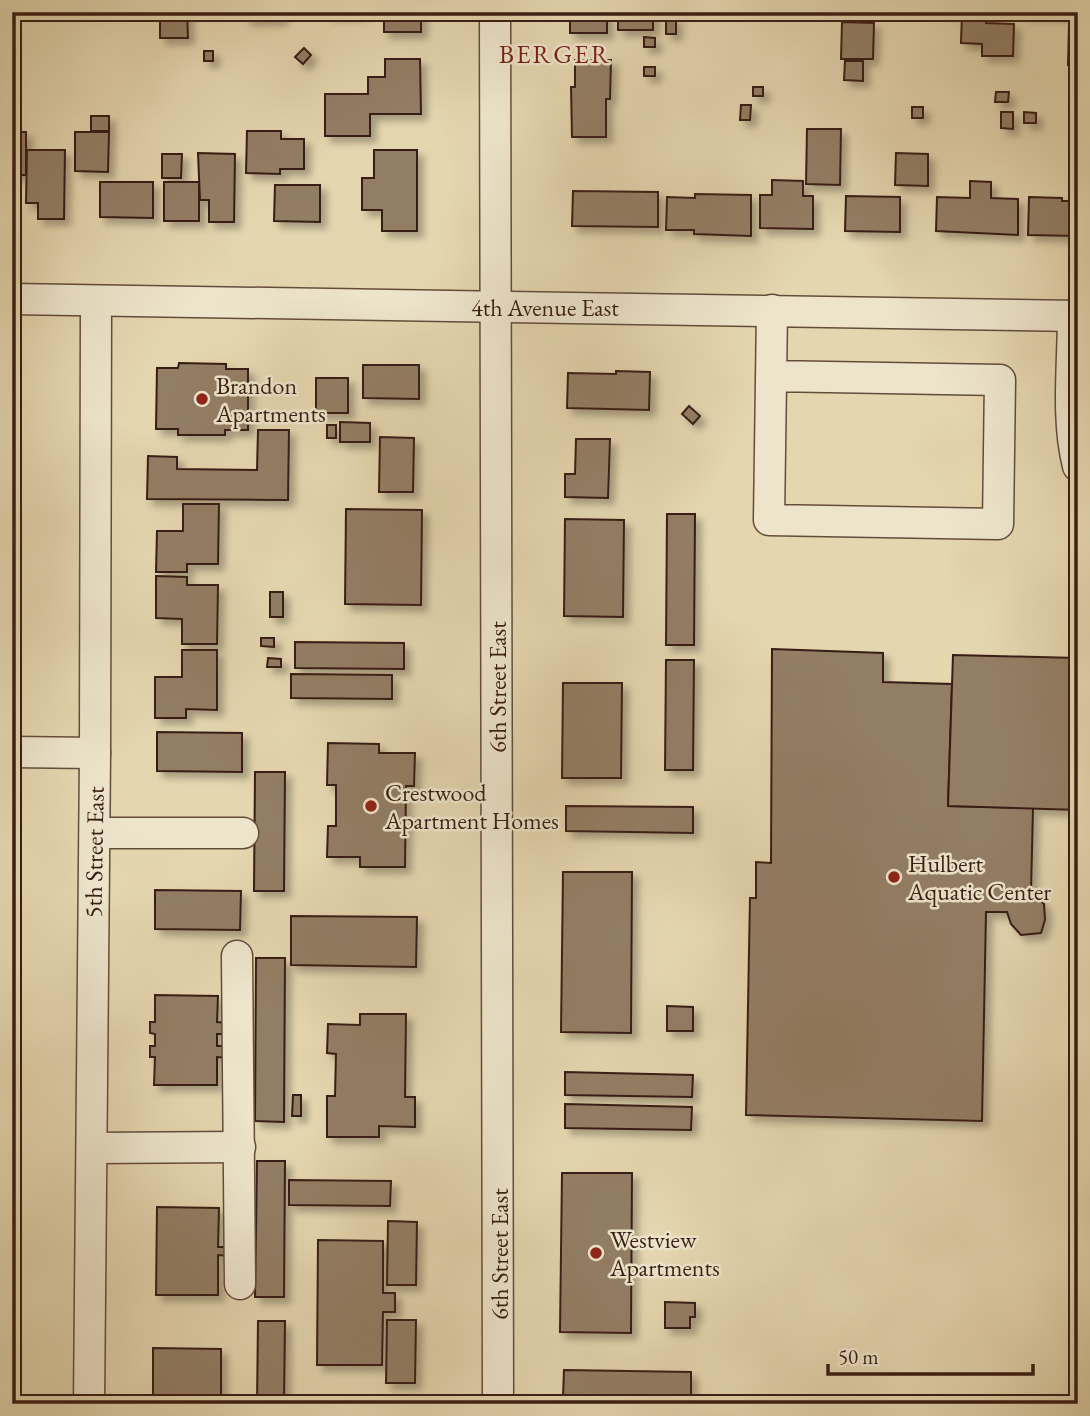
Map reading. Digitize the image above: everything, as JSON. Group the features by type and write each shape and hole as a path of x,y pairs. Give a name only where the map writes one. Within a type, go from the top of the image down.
{"street":[{"name":"6th Street East","path":"495,12 498,1404"},
{"name":"4th Avenue East","path":"12,299 1075,316"},
{"name":"5th Street East","path":"89,1404 95,833 96,301"},
{"path":"771,376 1000,380 998,524 769,520 771,376 772,310"},
{"path":"1075,316 1072,410 1074,452 1078,466"},
{"path":"12,752 95,753"},
{"path":"95,833 243,833"},
{"path":"237,956 240,1284"},
{"path":"92,1148 240,1147"}],"building":[{"path":"160,12 187,12 188,38 160,38"},
{"path":"245,12 282,12 282,19 245,19"},
{"path":"360,12 360,14 326,14"},
{"path":"384,12 421,12 421,32 384,32"},
{"path":"570,12 607,12 607,33 570,33"},
{"path":"618,12 653,12 653,30 618,30"},
{"path":"941,12 986,12 986,23 1014,24 1013,56 982,56 982,44 961,43 962,13"},
{"path":"1074,12 1074,15 1023,14"},
{"path":"666,17 676,18 676,34 666,34"},
{"path":"842,22 874,23 873,59 841,59"},
{"path":"1069,25 1078,25 1078,65 1068,65"},
{"path":"644,37 655,38 655,47 644,47"},
{"path":"304,48 311,55 303,64 295,57"},
{"path":"204,51 213,51 213,61 204,61"},
{"path":"385,59 420,59 421,114 370,114 370,136 325,136 325,94 368,94 368,77 385,77"},
{"path":"575,60 611,60 610,99 606,99 606,137 572,137 571,87 575,87"},
{"path":"845,61 863,61 863,81 844,80"},
{"path":"644,67 655,67 655,76 644,76"},
{"path":"753,87 763,87 763,96 753,96"},
{"path":"996,92 1009,92 1008,102 995,102"},
{"path":"741,105 751,105 750,120 740,120"},
{"path":"912,107 923,107 923,118 912,118"},
{"path":"1001,112 1013,112 1013,129 1001,128"},
{"path":"1024,112 1036,113 1036,123 1024,123"},
{"path":"91,116 109,116 109,131 91,131"},
{"path":"807,129 841,129 840,185 806,184"},
{"path":"247,131 281,131 281,139 304,139 304,169 280,169 280,174 246,173"},
{"path":"12,132 26,132 26,175 12,175"},
{"path":"75,132 109,132 108,172 75,171"},
{"path":"27,150 65,150 64,219 38,219 38,203 26,203"},
{"path":"374,150 417,150 417,231 382,231 382,210 362,210 362,178 374,178"},
{"path":"198,153 235,154 234,222 209,222 209,200 200,200"},
{"path":"896,153 928,154 928,186 895,185"},
{"path":"162,154 182,154 181,178 162,178"},
{"path":"772,180 803,181 803,196 813,196 813,229 760,228 760,195 772,195"},
{"path":"970,181 991,182 991,198 1018,199 1018,235 936,231 937,197 970,198"},
{"path":"100,182 153,182 153,218 100,217"},
{"path":"164,182 199,182 199,221 164,221"},
{"path":"275,185 320,185 320,222 274,221"},
{"path":"573,191 658,192 658,227 572,226"},
{"path":"695,194 751,195 751,236 666,230 667,197 695,198"},
{"path":"846,196 900,197 900,232 845,231"},
{"path":"1029,197 1078,201 1078,236 1028,235"},
{"name":"Brandon Apartments","path":"179,363 226,364 226,369 248,369 248,430 225,430 225,435 178,435 178,429 156,429 157,368 178,368"},
{"path":"363,365 419,365 419,399 363,398"},
{"path":"616,371 650,372 649,410 567,408 568,373 616,374"},
{"path":"316,378 348,378 348,413 316,413"},
{"path":"689,406 700,416 693,424 682,414"},
{"path":"340,422 370,423 370,442 340,442"},
{"path":"327,425 336,425 336,438 327,438"},
{"path":"258,430 289,430 288,500 147,499 148,456 177,457 177,469 257,470"},
{"path":"380,437 414,438 413,492 379,492"},
{"path":"576,439 610,439 608,498 565,497 565,474 575,474"},
{"path":"183,504 219,504 218,564 187,564 187,572 156,572 157,531 183,531"},
{"path":"346,509 422,510 421,605 345,604"},
{"path":"667,514 695,514 694,645 666,645"},
{"path":"565,519 624,520 623,617 564,616"},
{"path":"156,576 187,577 187,585 218,585 217,644 182,644 182,619 156,618"},
{"path":"270,592 283,592 283,617 270,617"},
{"path":"261,638 274,638 274,647 261,646"},
{"path":"295,642 404,643 404,669 295,668"},
{"name":"Hulbert Aquatic Center","path":"772,649 883,653 883,682 952,684 948,806 1033,808 1031,892 1044,904 1045,920 1041,933 1021,935 1011,924 1007,912 986,912 982,1121 746,1115 750,898 756,898 756,862 771,863"},
{"path":"182,650 217,650 217,710 186,709 186,718 155,718 155,677 182,677"},
{"path":"953,655 1078,658 1078,810 948,806"},
{"path":"268,658 281,659 281,667 267,667"},
{"path":"666,660 694,660 693,770 665,770"},
{"path":"291,674 392,675 392,699 291,698"},
{"path":"563,683 622,683 621,778 562,778"},
{"path":"157,732 242,733 242,772 157,771"},
{"name":"Crestwood Apartment Homes","path":"328,743 379,744 379,753 415,753 414,786 406,786 405,867 360,867 360,857 327,857 328,826 336,826 336,785 327,785"},
{"path":"255,772 285,772 284,891 254,891"},
{"path":"566,806 693,807 693,833 566,831"},
{"path":"563,872 632,872 631,1033 561,1032"},
{"path":"155,890 241,891 240,930 155,929"},
{"path":"291,916 417,917 416,967 291,965"},
{"path":"256,958 285,958 284,1122 255,1121"},
{"path":"155,995 218,996 217,1022 229,1023 228,1034 217,1034 217,1046 228,1046 228,1058 217,1057 217,1085 154,1085 155,1057 150,1057 150,1046 155,1046 155,1034 150,1033 150,1022 155,1022"},
{"path":"667,1006 693,1007 693,1031 667,1031"},
{"path":"360,1014 406,1014 405,1097 415,1097 415,1127 379,1126 379,1137 327,1137 327,1096 335,1096 336,1054 327,1053 328,1024 360,1025"},
{"path":"565,1072 693,1075 692,1097 565,1095"},
{"path":"293,1095 301,1095 301,1116 292,1116"},
{"path":"565,1104 692,1107 691,1130 565,1128"},
{"path":"257,1161 285,1161 284,1297 255,1297"},
{"name":"Westview Apartments","path":"562,1173 632,1173 631,1333 560,1332"},
{"path":"289,1180 391,1181 390,1206 289,1205"},
{"path":"157,1207 219,1208 218,1247 228,1247 228,1256 218,1255 218,1295 156,1295"},
{"path":"388,1221 417,1222 416,1285 387,1285"},
{"path":"318,1240 383,1241 383,1293 395,1293 395,1312 383,1312 382,1365 317,1365"},
{"path":"665,1302 695,1303 695,1317 690,1317 690,1328 665,1328"},
{"path":"387,1320 416,1320 415,1383 386,1383"},
{"path":"258,1321 285,1321 284,1404 257,1404"},
{"path":"153,1348 221,1349 221,1404 153,1404"},
{"path":"564,1370 691,1372 691,1398 563,1396"}],"place":[{"name":"Brandon Apartments","path":"202,399"},
{"name":"Crestwood Apartment Homes","path":"371,806"},
{"name":"Hulbert Aquatic Center","path":"894,877"},
{"name":"Westview Apartments","path":"596,1253"}],"district":[{"name":"BERGER","path":"555,54"}]}
